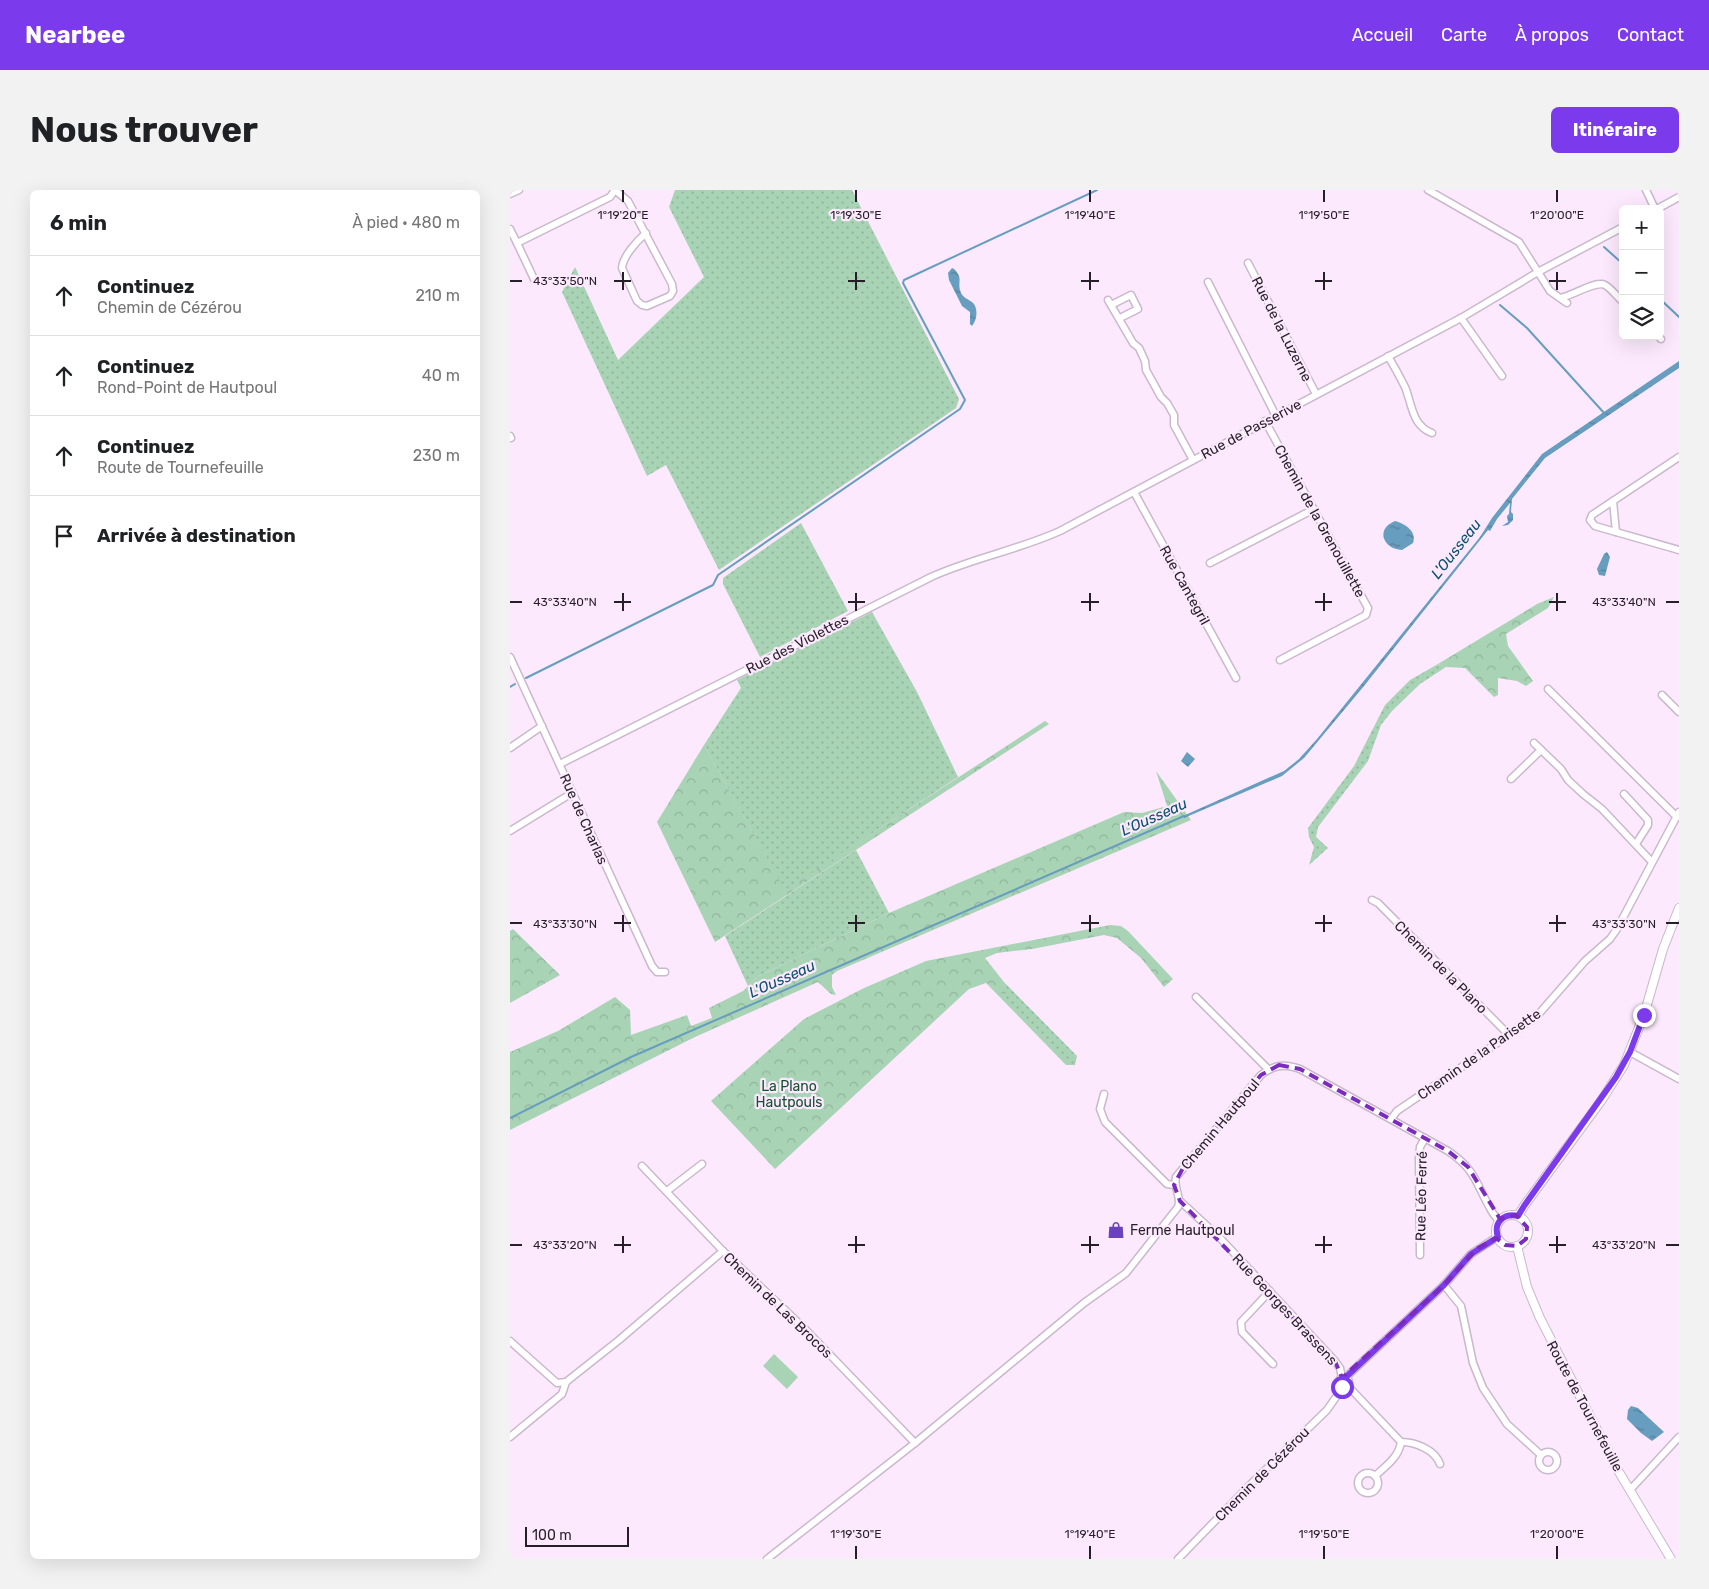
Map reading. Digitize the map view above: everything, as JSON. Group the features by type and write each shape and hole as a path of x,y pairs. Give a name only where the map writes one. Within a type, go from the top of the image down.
{"street":[{"path":"510,194 518,190"},
{"path":"1428,190 1516,240 1524,248 1550,291 1567,303"},
{"path":"1646,190 1654,205"},
{"path":"517,242 610,197 616,191 628,201 646,233 672,284 673,291 670,296 647,306 637,301 622,268 622,262 646,233"},
{"path":"1664,205 1679,197"},
{"path":"510,229 534,279"},
{"name":"Rue de Passerive","path":"1040,540 1461,318 1538,272 1619,229"},
{"name":"Rue de la Luzerne","path":"1248,263 1316,394"},
{"path":"1208,282 1276,416"},
{"path":"1560,298 1570,296 1595,284 1604,284 1619,298"},
{"path":"1120,318 1138,309 1130,295 1110,302 1133,343 1139,348 1145,361 1146,370 1161,397 1174,415 1174,425 1193,460"},
{"path":"1461,318 1502,376"},
{"path":"1388,356 1405,387 1420,426 1432,433"},
{"name":"Chemin de la Grenouillette","path":"1265,421 1368,608 1366,615 1280,660"},
{"path":"1679,456 1592,515 1590,520 1595,526 1679,550"},
{"name":"Rue Cantegril","path":"1134,492 1236,678"},
{"path":"1612,501 1616,532"},
{"path":"1210,563 1314,509"},
{"name":"Rue des Violettes","path":"560,764 931,577 960,565 1040,540"},
{"name":"Rue de Charlas","path":"510,657 652,966 657,972 665,972"},
{"path":"1548,689 1678,815"},
{"path":"1662,695 1679,712"},
{"path":"510,748 542,726"},
{"path":"1534,743 1561,769 1568,780 1602,809 1652,862"},
{"path":"1511,779 1541,750"},
{"path":"510,831 572,793"},
{"path":"1624,794 1648,820 1648,825 1636,844"},
{"name":"Chemin de la Parisette","path":"1390,1119 1397,1111 1537,1016 1585,961 1614,935 1678,815"},
{"name":"Chemin de la Plano","path":"1372,900 1378,903 1509,1035"},
{"path":"1518,1216 1601,1101 1630,1052 1647,1006 1669,931 1679,908"},
{"path":"1196,997 1268,1069"},
{"path":"1630,1052 1679,1079"},
{"name":"Chemin Hautpoul","path":"1180,1201 1174,1185 1184,1166 1261,1075 1268,1069 1279,1065 1289,1065 1300,1069 1454,1155 1468,1167 1499,1221"},
{"path":"1104,1094 1100,1109 1105,1122 1167,1184 1174,1185"},
{"name":"Rue Léo Ferré","path":"1420,1255 1419,1156 1420,1147 1425,1138"},
{"path":"667,1191 702,1164"},
{"name":"Chemin de Las Brocos","path":"642,1166 723,1251 806,1330 915,1443"},
{"path":"767,1559 915,1443 1084,1303 1126,1273 1167,1223 1180,1201"},
{"name":"Rue Georges Brassens","path":"1180,1201 1220,1238 1338,1364 1344,1378"},
{"path":"1507,1216 1518,1216 1526,1224 1528,1232 1524,1241 1517,1246 1505,1245 1498,1237 1496,1229 1499,1221 1507,1216"},
{"path":"1440,1464 1435,1454 1428,1450 1409,1442 1401,1442 1345,1387 1339,1384 1340,1380 1444,1285 1471,1254 1498,1237"},
{"name":"Route de Tournefeuille","path":"1517,1246 1527,1287 1540,1318 1599,1436 1671,1559"},
{"path":"510,1340 557,1383 566,1382 619,1340 723,1251"},
{"path":"1444,1285 1460,1306 1473,1363 1483,1388 1507,1424 1540,1456"},
{"path":"1270,1291 1241,1322 1242,1332 1272,1364"},
{"path":"510,1437 562,1394 566,1382"},
{"name":"Chemin de Cézérou","path":"1178,1559 1327,1410 1345,1387"},
{"path":"1630,1490 1679,1437"},
{"path":"1375,1476 1396,1457 1400,1450 1401,1442"}],"highlighted area":[{"path":"1279,1065 1300,1069 1448,1151 1468,1167 1500,1219 1516,1215 1527,1227 1526,1239 1517,1246 1505,1245 1496,1238 1478,1248 1444,1285 1342,1378 1335,1361 1180,1201 1174,1185 1184,1166 1261,1075"}],"green space":[{"path":"675,190 852,190 959,399 956,408 719,570 666,465 647,476 562,292 575,267 618,360 704,277 669,207"},
{"path":"801,523 848,611 760,657 723,584 723,578"},
{"path":"1554,597 1548,608 1506,634 1508,646 1533,681 1526,686 1517,681 1498,678 1498,695 1494,697 1465,668 1446,667 1438,664 1537,604"},
{"path":"872,612 917,692 958,777 785,891 704,745 741,688 737,680"},
{"path":"1438,664 1446,667 1420,684 1392,711 1381,725 1368,761 1318,827 1316,837 1328,848 1309,865 1314,847 1309,837 1308,828 1354,766 1385,705 1410,680"},
{"path":"1045,721 1049,724 715,942 657,822 704,745 785,890"},
{"path":"1156,771 1191,820 837,971 832,975 832,987 836,995 831,994 818,982 695,1037 510,1130 510,1052 558,1031 615,997 630,1010 631,1035 687,1015 691,1026 712,1018 709,1008 743,991 757,977 889,913 1124,812 1142,813 1167,806"},
{"path":"856,850 889,913 757,977 748,986 725,936"},
{"name":"La Plano Hautpouls","path":"1110,925 1121,926 1128,931 1173,979 1164,987 1141,958 1117,938 1104,935 1032,949 997,953 985,958 1004,982 1006,995 986,983 969,989 775,1169 711,1101 804,1019 862,989 926,961"},
{"path":"513,929 560,975 510,1003 510,931"},
{"path":"1004,982 1077,1056 1075,1065 1066,1065 986,983 1005,994"},
{"path":"774,1354 798,1377 787,1389 763,1366"}],"water":[{"path":"952,268 959,277 961,293 975,306 976,318 972,326 970,324 970,312 962,306 949,280 948,273"},
{"path":"1679,361 1679,368 1545,458 1512,499 1511,512 1513,520 1508,525 1502,526 1508,522 1507,516 1510,503 1490,531 1488,530 1304,758 1282,776 1184,818 1183,816 1284,771 1299,759 1480,537 1492,518 1542,454"},
{"path":"1395,521 1406,526 1412,532 1414,539 1413,543 1402,550 1390,546 1384,538 1383,533 1385,529"},
{"path":"1607,552 1610,557 1605,576 1599,575 1597,569 1604,554"},
{"path":"1187,752 1195,759 1188,767 1181,761"},
{"path":"1631,1406 1638,1408 1664,1432 1652,1441 1641,1433 1627,1419 1628,1410"}],"waterway":[{"path":"526,678 713,585 718,575 960,409 965,400 903,283 904,280 1097,190"},
{"path":"1604,247 1619,260"},
{"path":"1664,303 1679,317"},
{"path":"1500,305 1527,328 1605,414"},
{"path":"510,687 515,684"},
{"name":"L'Ousseau","path":"510,1118 631,1057 1184,816"}],"place":[{"name":"Ferme Hautpoul","path":"1116,1230"}],"route":[{"path":"1342,1387 1339,1384 1343,1377 1346,1377 1444,1285 1471,1254 1498,1237 1496,1229 1501,1219 1510,1215 1518,1216 1601,1101 1624,1065 1644,1015"}]}
